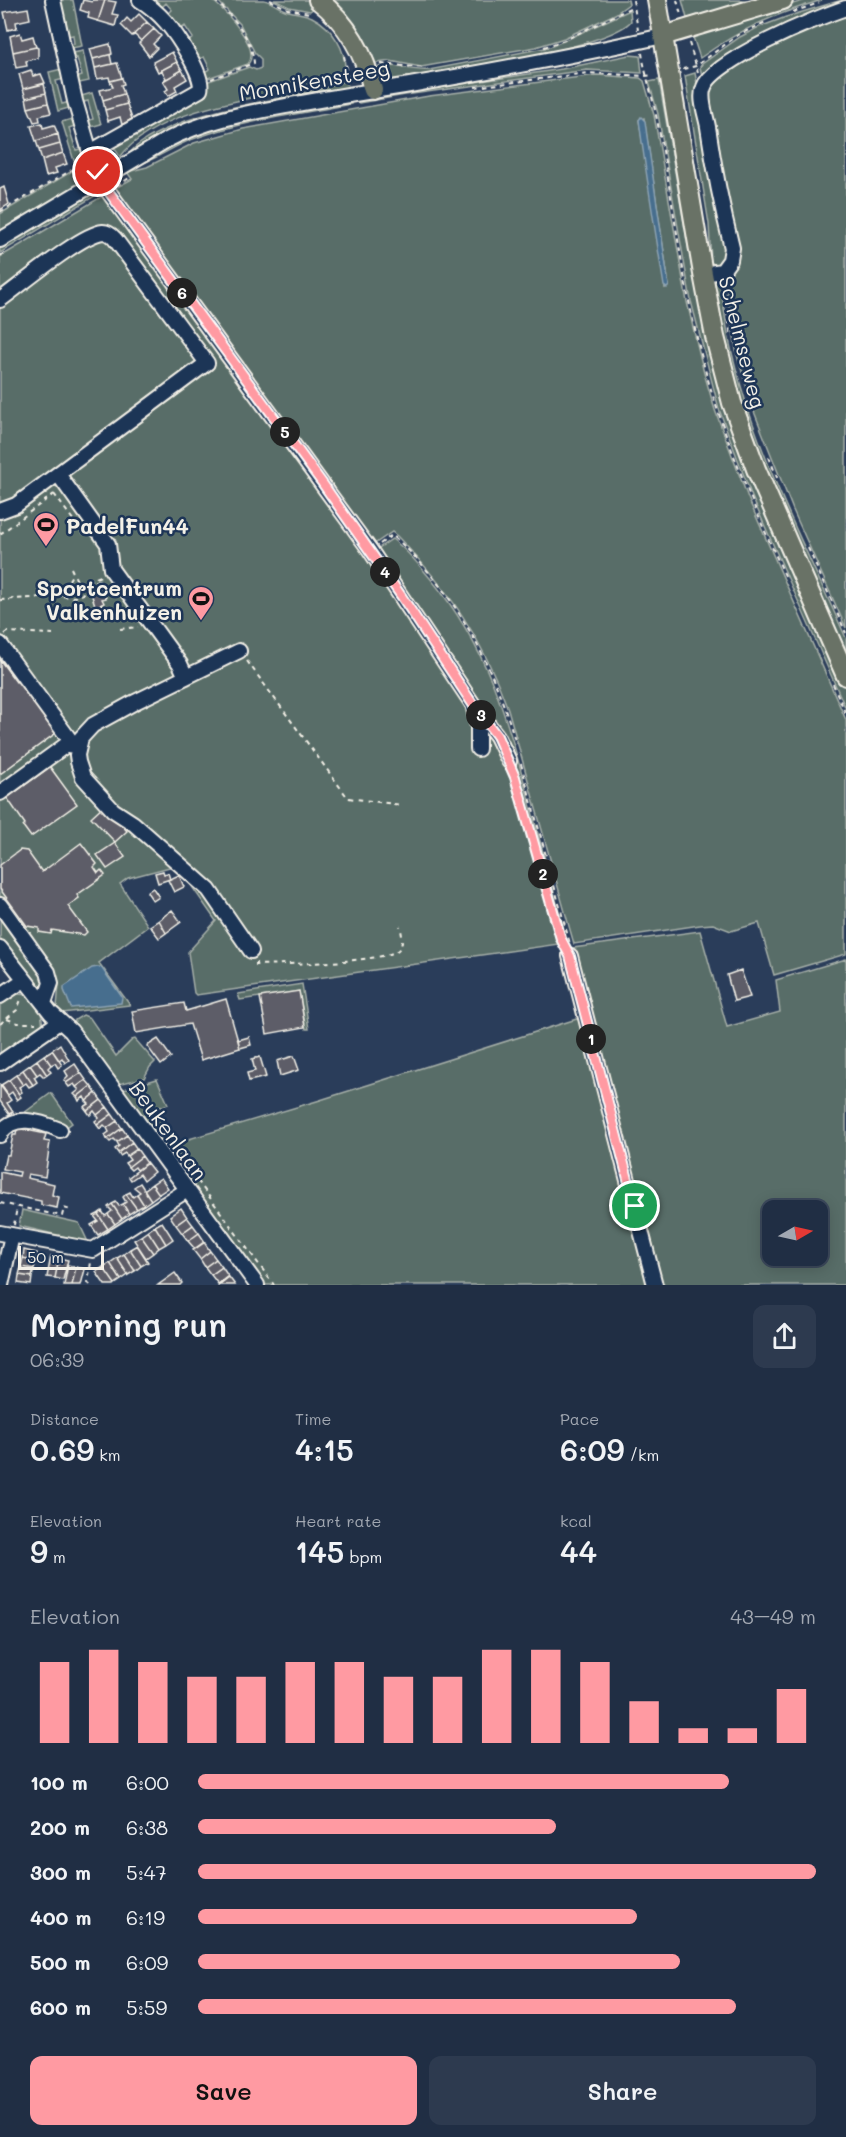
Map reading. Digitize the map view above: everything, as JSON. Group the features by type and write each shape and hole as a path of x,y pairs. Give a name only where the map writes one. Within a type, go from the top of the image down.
{"main road":[{"name":"Schelmseweg","path":"657,0 703,274 720,359 756,469 846,676"},
{"path":"320,2 342,24 358,46 368,69 373,90"},
{"path":"663,36 784,7"}],"street":[{"path":"53,0 68,74 100,180 323,484 474,706 497,736 509,761"},
{"path":"91,155 200,90 201,83 192,62 174,33 154,10 140,0"},
{"path":"703,274 722,271 730,260 732,248 714,167 703,98 704,85 716,71 778,35 846,8"},
{"name":"Monnikensteeg","path":"0,240 180,133 211,122 242,114 373,90 490,72 663,36"},
{"path":"0,300 77,243 95,235 108,233 115,239 207,363 62,480 0,511"},
{"path":"62,480 108,544 111,570 180,664 186,677"},
{"path":"0,644 76,745 83,777 112,810 133,823 209,890 251,951"},
{"path":"76,745 93,725 239,651"},
{"path":"474,706 478,726 478,749"},
{"path":"0,793 66,745 76,745"},
{"path":"0,905 48,972 51,983 44,1003"},
{"name":"Beukenlaan","path":"0,948 59,1022 71,1031 257,1285"},
{"path":"570,956 655,1285"},
{"path":"0,996 25,982"},
{"path":"0,1064 59,1022"},
{"path":"0,1135 10,1124 23,1119 60,1130"},
{"path":"1,1285 6,1234 93,1250 187,1190"}],"path":[{"path":"201,83 254,63 254,54 243,33 227,11 214,0"},
{"path":"270,0 288,9 313,14 320,2"},
{"path":"633,0 634,6"},
{"path":"784,7 824,2"},
{"path":"696,66 738,35 769,20"},
{"path":"473,88 588,73 645,76"},
{"path":"0,212 91,155"},
{"name":"Schelmseweg","path":"722,271 733,346"},
{"path":"768,456 780,485"},
{"path":"0,534 54,494 62,480"},
{"path":"54,494 88,539"},
{"path":"805,542 846,633"},
{"path":"0,600 76,597 83,594 70,568"},
{"path":"79,584 111,570"},
{"path":"60,596 73,573"},
{"path":"120,629 152,626"},
{"path":"0,637 8,632 53,634"},
{"path":"239,651 348,798 402,805"},
{"path":"509,761 561,939 570,956"},
{"path":"251,951 256,965 344,961 390,954 397,951 400,946 402,939 400,926"},
{"path":"0,1024 17,1010 25,982"},
{"path":"7,1018 18,1023 59,1022"},
{"path":"0,1203 62,1216 64,1208 71,1210"},
{"path":"6,1234 17,1207"},
{"path":"90,1285 88,1282 93,1250"}],"green space":[{"path":"57,0 73,0 82,46 67,49 66,46 74,44 73,35 64,37"},
{"path":"148,0 212,0 232,20 246,39 251,57 248,64 205,79 202,73 210,69 204,57 196,60 186,43 193,38 185,26 178,31 166,16 172,10 166,3 160,9"},
{"path":"217,0 264,0 285,10 319,21 332,34 341,49 345,66 344,75 309,88 244,99 174,119 135,142 120,157 112,144 133,131 136,136 140,134 138,129 206,91 206,82 249,67 256,70 261,68 261,59 255,53 240,24"},
{"path":"274,0 311,0 318,5 310,11 289,7"},
{"path":"329,0 628,0 629,4 615,14 564,38 536,47 421,67 390,61 371,64"},
{"path":"682,0 765,0 688,22"},
{"path":"806,0 822,0 758,23 700,58 692,34"},
{"path":"846,0 846,6 704,78 702,76 700,67 702,64 740,37 786,17"},
{"path":"630,10 631,21 616,31 590,41 518,59 391,82 379,78 373,69 394,66 429,70 550,47"},
{"path":"846,11 846,628 793,510 755,414 737,355 725,279 732,263 706,96 708,83 762,47"},
{"path":"83,51 89,81 75,84 73,79 82,76 77,58 69,60 68,54"},
{"path":"629,55 640,56 642,73 587,70 359,103 355,100 562,69"},
{"path":"62,69 64,79 56,81 62,104 70,102 72,107 58,111 49,72"},
{"path":"695,73 728,248 720,266 711,262 709,224 685,76"},
{"path":"597,75 640,78 644,81 654,115 687,302 715,410 748,498 846,720 846,954 774,975 759,923 731,931 713,924 700,925 574,944 508,709 487,659 463,616 433,576 392,532 373,545 112,190 132,179 127,172 147,167 194,143 243,129 429,96","holes":["644,118 669,286 665,288 639,120"]},
{"path":"347,80 348,89 330,92 324,90 280,98 126,157 148,138 187,120 232,107 324,88"},
{"path":"659,80 692,269 707,338 819,627 846,688 846,709 752,497 719,409 691,301 658,114 649,82"},
{"path":"92,93 101,124 87,128 85,122 93,119 88,101 80,103 78,97"},
{"path":"350,100 351,104 273,118 215,132 188,141 132,167 177,141 229,122"},
{"path":"75,118 77,125 69,128 76,150 84,148 86,154 74,161 62,122"},
{"path":"89,161 92,175 90,178 0,232 0,214"},
{"path":"97,189 103,191 0,253 0,246"},
{"name":"Sportcentrum Valkenhuizen","path":"106,194 321,486 500,747 513,778 559,944 196,995 188,952 216,921 177,865 128,878 120,884 148,926 99,963 130,1005 62,1013 57,1007 59,984 45,982 41,991 38,989 0,938 0,257"},
{"path":"720,276 728,337 743,393 768,465 846,638 846,658 754,448 727,358 714,282"},
{"path":"392,539 417,563 451,605 468,633 495,690 515,751 566,945 510,756 376,550"},
{"path":"700,931 727,1027 780,1012 776,980 846,959 846,1285 657,1285 573,958 573,948"},
{"path":"302,984 309,1029 306,1029 299,991 240,1000 238,994"},
{"path":"17,991 19,994 28,995 41,1012 43,1027 0,1056 0,1002"},
{"path":"83,1015 90,1018 116,1056 135,1039 155,1062 144,1078 118,1084 74,1025 75,1020"},
{"path":"583,1017 653,1285 263,1285 123,1094 124,1089 157,1079 168,1104 154,1109 179,1142"},
{"path":"51,1093 72,1123 64,1129 20,1116"},
{"path":"22,1210 79,1223 88,1242 19,1226"}],"water":[{"path":"641,117 645,121 669,286 667,288 664,286 651,203 639,120"},
{"path":"101,967 122,997 121,1003 71,1008 64,987 92,968"}],"building":[{"path":"83,0 92,2 93,0 105,0 98,21 88,18 89,13 80,10"},
{"path":"105,0 116,2 112,14 118,15 115,26 98,21"},
{"path":"28,8 30,19 16,22 17,28 8,30 4,12"},
{"path":"139,14 147,22 132,36 121,25 127,18 131,22"},
{"path":"147,22 154,29 139,43 141,41 135,35 132,36"},
{"path":"154,29 161,36 153,44 157,48 149,56 139,43"},
{"path":"20,33 22,39 33,36 36,47 13,52 10,36"},
{"path":"110,44 112,54 93,59 90,49"},
{"path":"36,47 38,58 26,61 27,66 16,68 13,52"},
{"path":"172,52 177,62 158,72 153,62"},
{"path":"112,54 110,55 112,64 117,63 95,68 93,59"},
{"path":"177,62 182,70 163,81 166,78 162,71 158,72"},
{"path":"117,63 122,78 110,81 109,77 97,79 95,68"},
{"path":"31,70 33,76 41,74 45,83 23,89 19,74"},
{"path":"182,70 187,79 175,86 177,91 168,96 165,91 168,89 163,81"},
{"path":"122,78 124,84 121,85 124,94 103,100 100,90 113,87 110,81"},
{"path":"44,84 46,93 26,98 23,89"},
{"path":"46,93 48,103 28,108 26,98"},
{"path":"124,94 127,104 105,110 103,100"},
{"path":"48,103 51,113 39,116 40,121 34,122 28,108"},
{"path":"127,104 132,119 122,125 120,117 108,121 105,110"},
{"path":"42,123 43,128 54,125 58,134 36,141 31,126"},
{"path":"58,134 60,144 39,150 36,141"},
{"path":"60,144 63,153 42,160 39,150"},
{"path":"63,153 67,164 55,168 57,173 46,176 42,160"},
{"path":"4,187 9,204 0,210 0,189"},
{"path":"99,580 106,598 102,599 104,603 97,611 91,593 95,592 93,587 97,586 95,581"},
{"path":"0,660 16,682 19,680 60,730 0,774"},
{"path":"50,767 77,804 31,837 7,798"},
{"path":"104,805 127,831 115,842 91,817"},
{"path":"81,843 97,864 94,867 98,873 101,870 105,875 77,895 79,898 68,906 87,932 84,935 52,930 51,934 39,932 39,928 27,926 0,889 0,865 20,850 27,851 42,872"},
{"path":"115,843 125,857 107,869 97,855"},
{"path":"163,871 164,874 168,873 170,879 158,883 155,873"},
{"path":"179,875 184,887 174,892 168,880"},
{"path":"153,888 159,897 153,901 147,892"},
{"path":"172,910 181,922 166,933 159,920"},
{"path":"159,920 166,933 159,938 150,926"},
{"path":"741,970 750,997 734,1001 727,975"},
{"path":"299,991 305,1027 267,1034 260,997"},
{"path":"226,999 240,1048 201,1060 190,1024 136,1033 132,1011 184,1003 186,1011"},
{"path":"249,1037 251,1045 240,1048 238,1040"},
{"path":"158,1039 171,1057 161,1065 147,1046"},
{"path":"60,1044 69,1060 65,1063 62,1058 59,1060 52,1050"},
{"path":"52,1050 62,1065 58,1068 55,1063 51,1065 44,1055"},
{"path":"44,1055 51,1065 48,1068 51,1072 47,1075 37,1060"},
{"path":"294,1056 299,1070 280,1076 277,1061"},
{"path":"260,1057 266,1077 249,1081 247,1073 255,1071 252,1059"},
{"path":"37,1060 47,1075 44,1077 40,1073 37,1075 30,1065"},
{"path":"75,1064 81,1073 66,1083 64,1080 68,1076 65,1071"},
{"path":"30,1065 37,1075 34,1077 37,1082 33,1085 23,1070"},
{"path":"23,1070 33,1085 29,1087 26,1083 23,1085 16,1075"},
{"path":"81,1073 86,1080 76,1087 74,1084 69,1087 66,1083"},
{"path":"16,1075 23,1085 19,1087 22,1092 19,1094 9,1080"},
{"path":"9,1080 21,1097 17,1100 12,1092 8,1095 1,1085"},
{"path":"86,1080 91,1086 77,1097 74,1094 79,1090 76,1087"},
{"path":"0,1085 11,1100 7,1103 13,1112 9,1114 0,1101"},
{"path":"91,1086 96,1093 86,1101 84,1097 79,1101 77,1097"},
{"path":"96,1093 101,1100 87,1111 84,1107 89,1104 86,1101"},
{"path":"101,1100 107,1107 97,1115 94,1111 90,1115 87,1111"},
{"path":"107,1107 112,1114 97,1125 95,1121 99,1118 97,1115"},
{"path":"112,1114 117,1121 107,1128 104,1125 100,1129 97,1125"},
{"path":"117,1121 122,1128 107,1139 105,1135 109,1132 107,1128"},
{"path":"17,1128 46,1134 44,1141 50,1142 45,1177 28,1174 27,1178 54,1184 52,1195 59,1197 57,1208 41,1205 41,1201 0,1193 0,1172 19,1176 20,1172 3,1169"},
{"path":"122,1128 127,1135 117,1142 114,1139 110,1142 107,1139"},
{"path":"127,1135 132,1142 118,1153 115,1149 119,1146 117,1142"},
{"path":"132,1142 137,1149 127,1156 125,1153 120,1156 118,1153"},
{"path":"137,1149 142,1156 128,1167 125,1163 130,1160 127,1156"},
{"path":"142,1156 147,1163 137,1170 135,1167 131,1170 128,1167"},
{"path":"147,1163 154,1172 144,1180 140,1174 131,1180 129,1177"},
{"path":"161,1178 168,1188 159,1194 152,1184"},
{"path":"140,1183 151,1200 144,1205 137,1194 140,1192 134,1187"},
{"path":"152,1184 159,1194 151,1200 144,1190"},
{"path":"130,1192 133,1197 137,1194 144,1205 137,1209 126,1194"},
{"path":"126,1194 137,1209 129,1214 123,1204 126,1202 123,1197"},
{"path":"116,1202 119,1206 123,1204 129,1214 122,1219 112,1204"},
{"path":"112,1204 122,1219 115,1224 108,1214 112,1211 108,1207"},
{"path":"181,1208 187,1217 176,1225 170,1216"},
{"path":"102,1211 105,1216 108,1214 115,1224 108,1229 98,1214"},
{"path":"98,1214 108,1229 98,1235 91,1225 98,1221 94,1216"},
{"path":"187,1217 193,1225 182,1233 176,1225"},
{"path":"162,1222 173,1239 166,1244 155,1226"},
{"path":"193,1225 199,1233 188,1241 182,1233"},
{"path":"155,1226 166,1244 159,1248 148,1231"},
{"path":"148,1231 159,1248 153,1253 141,1236"},
{"path":"199,1233 205,1242 195,1249 188,1241"},
{"path":"141,1236 153,1253 146,1258 134,1240"},
{"path":"204,1242 210,1251 200,1259 193,1250"},
{"path":"137,1245 148,1262 141,1266 130,1249"},
{"path":"130,1249 141,1266 135,1271 124,1254"},
{"path":"24,1250 37,1253 36,1261 23,1258"},
{"path":"210,1251 216,1259 205,1267 200,1259"},
{"path":"124,1254 135,1271 128,1275 117,1258"},
{"path":"51,1256 59,1258 55,1278 47,1277"},
{"path":"23,1258 36,1261 34,1269 21,1267"},
{"path":"59,1258 68,1260 63,1280 55,1278"},
{"path":"117,1258 128,1275 121,1280 110,1263"},
{"path":"216,1259 222,1267 211,1275 205,1267"},
{"path":"110,1263 121,1280 115,1284 103,1267"},
{"path":"68,1265 76,1267 72,1285 64,1285"},
{"path":"21,1267 34,1269 32,1277 19,1275"},
{"path":"76,1267 85,1269 81,1285 72,1285"},
{"path":"103,1267 114,1285 105,1285 96,1272"},
{"path":"222,1267 228,1276 218,1284 211,1275"},
{"path":"175,1273 182,1283 180,1285 158,1285"},
{"path":"19,1275 32,1277 31,1285 18,1283"},
{"path":"229,1277 235,1285 219,1285"}],"place":[{"name":"PadelFun44","path":"46,548"},
{"name":"Sportcentrum Valkenhuizen","path":"201,622"}],"route":[{"path":"98,172 100,180 323,484 502,745 515,777 561,939 570,956 635,1206"}]}
